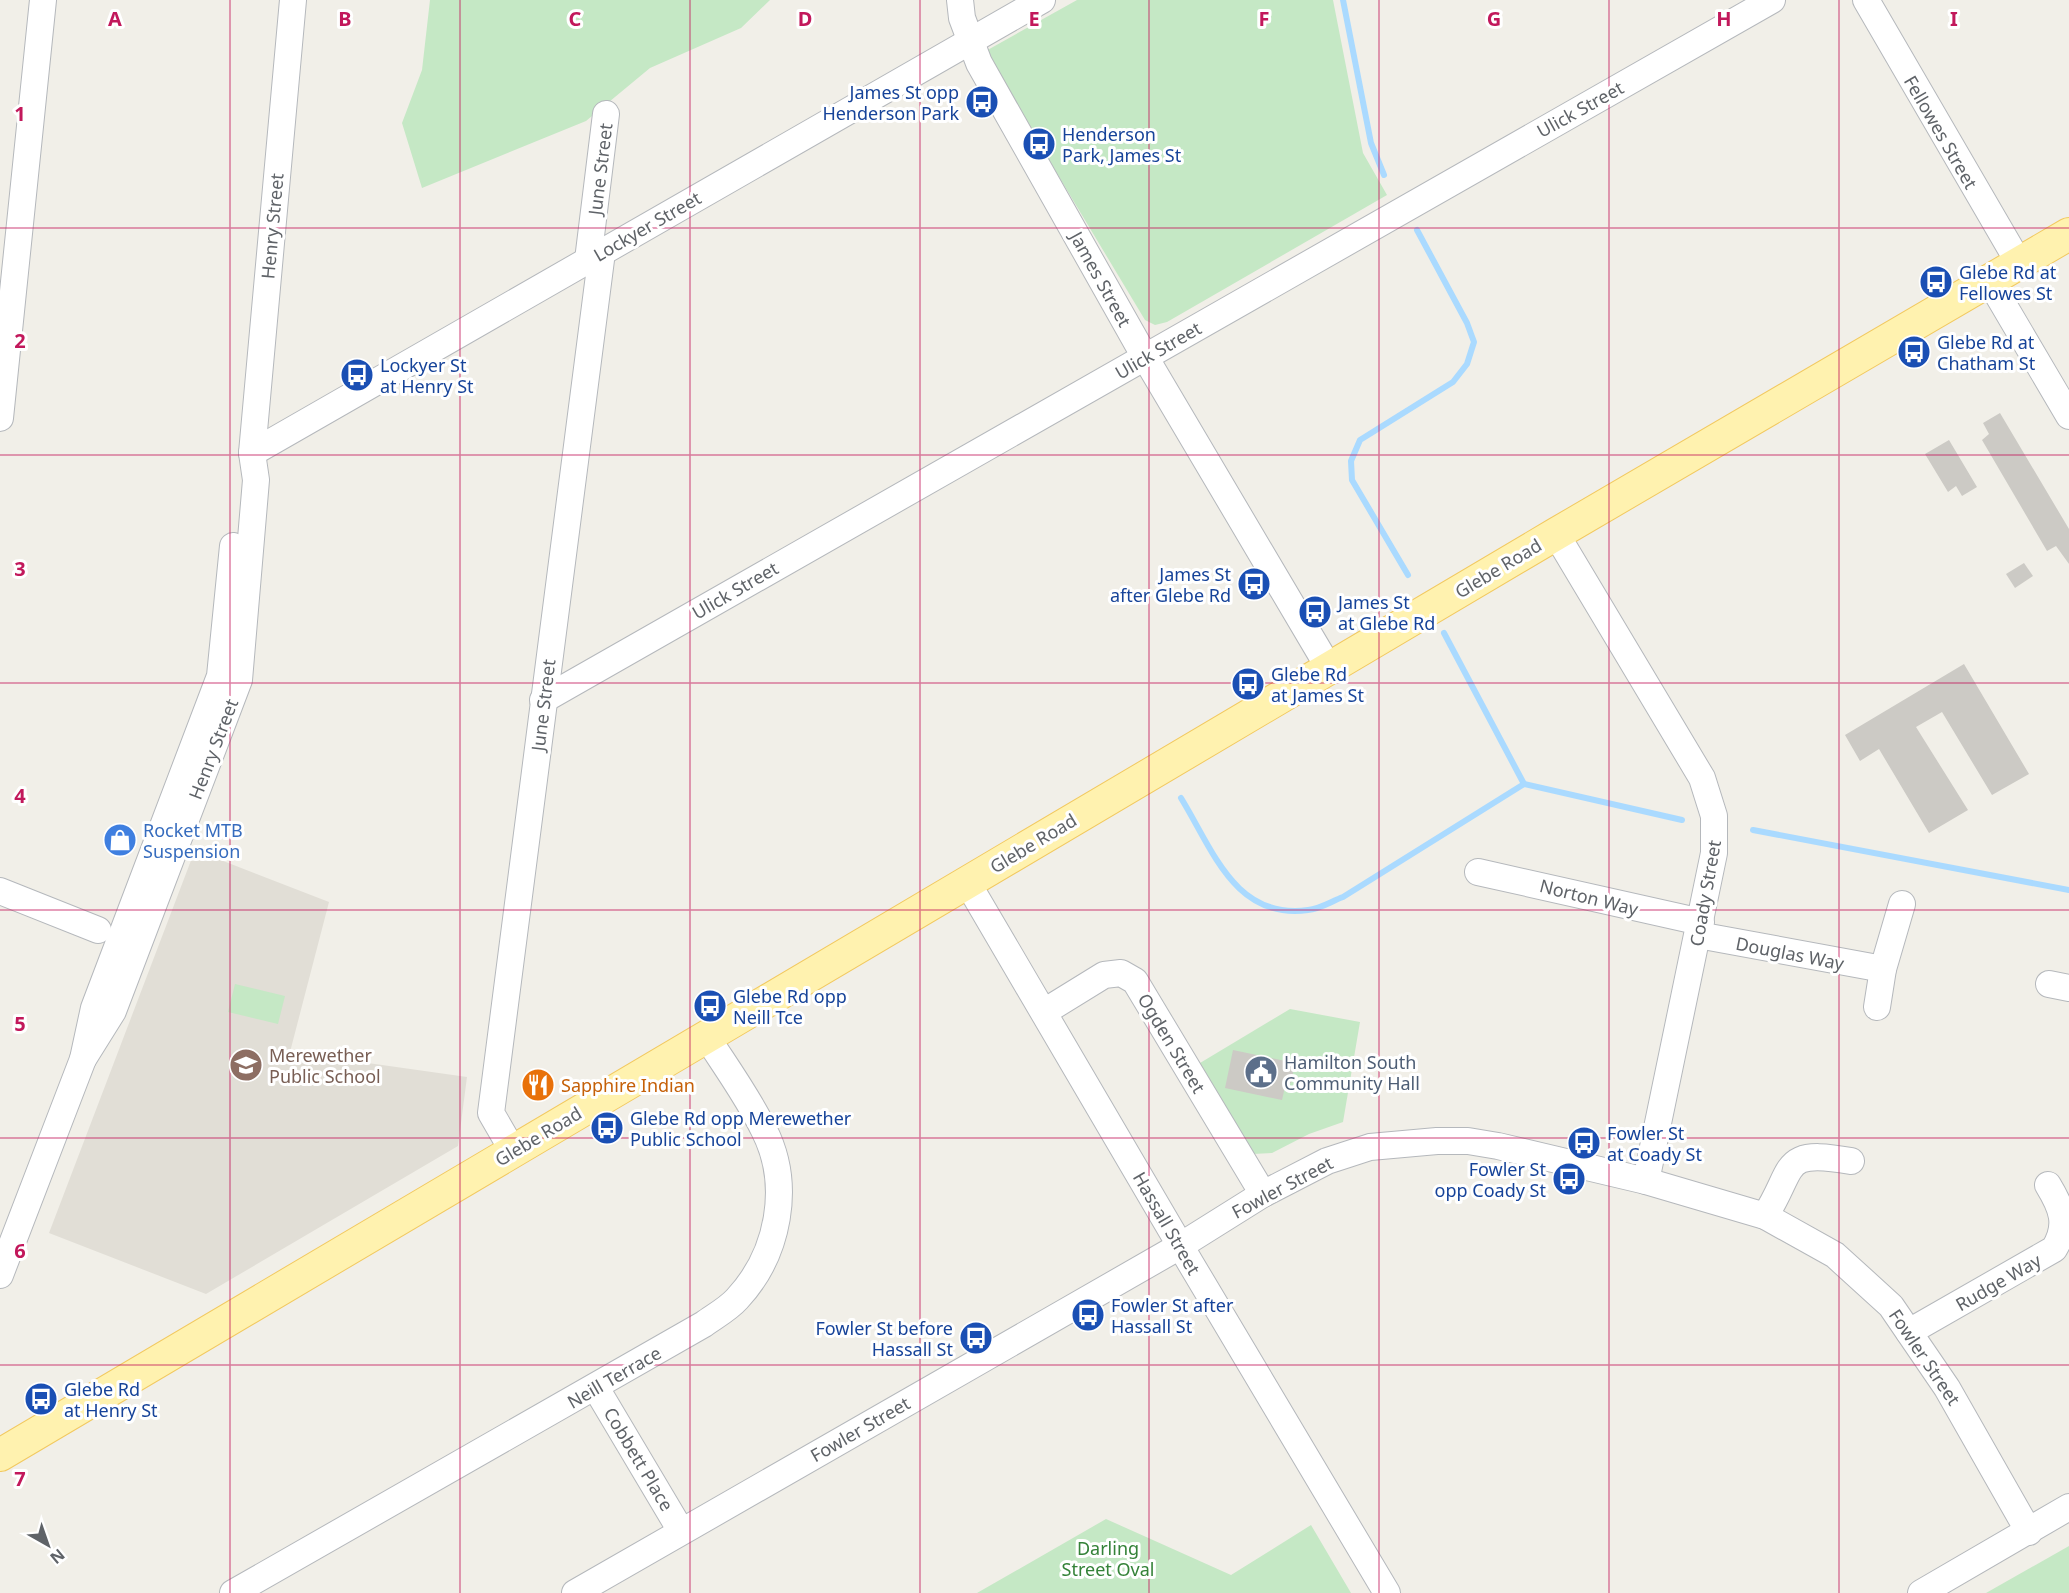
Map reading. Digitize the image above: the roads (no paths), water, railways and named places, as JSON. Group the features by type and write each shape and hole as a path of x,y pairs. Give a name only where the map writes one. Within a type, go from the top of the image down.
{"main road":[{"name":"Glebe Road","path":"0,1455 1556,534 2069,234"}],"street":[{"path":"0,418 43,0"},
{"name":"Henry Street","path":"0,1275 83,1059 94,1008 220,676 239,482 252,453 293,0"},
{"name":"James Street","path":"960,0 969,42 1145,357 1329,668"},
{"name":"Lockyer Street","path":"252,453 1042,0"},
{"name":"Ulick Street","path":"543,700 1772,0"},
{"name":"Fellowes Street","path":"1866,0 2019,263"},
{"name":"June Street","path":"513,1151 491,1113 543,700 595,256 606,114"},
{"path":"1989,280 2069,416"},
{"name":"Coady Street","path":"1556,534 1702,778 1711,800 1716,835 1646,1181"},
{"name":"Norton Way","path":"1478,872 1699,928"},
{"name":"Hassall Street","path":"967,882 1387,1593"},
{"path":"0,891 98,930"},
{"path":"1877,1007 1883,969 1902,904"},
{"name":"Douglas Way","path":"1699,928 1883,969"},
{"name":"Ogden Street","path":"1044,1012 1104,975 1120,973 1135,981 1263,1194"},
{"name":"Neill Terrace","path":"233,1593 596,1388 704,1324 737,1299 768,1255 778,1215 779,1171 765,1130 706,1036"},
{"name":"Fowler Street","path":"575,1593 1180,1246 1263,1194 1327,1161 1370,1147 1437,1141 1468,1141 1498,1146 1646,1181 1765,1216 1835,1255 1892,1306 1947,1388 2029,1532"},
{"path":"1765,1216 1785,1173 1795,1164 1806,1157 1822,1156 1851,1161"},
{"name":"Rudge Way","path":"1909,1332 2054,1249 2066,1229 2065,1215 2048,1185"},
{"name":"Cobbett Place","path":"596,1388 681,1531"},
{"path":"1921,1593 2069,1507"}],"waterway":[{"path":"1343,0 1371,143 1384,175"},
{"path":"1408,575 1352,480 1351,461 1360,440 1453,382 1467,364 1474,342 1467,323 1417,230"},
{"path":"1444,633 1524,784"},
{"path":"1181,798 1229,877 1244,893 1262,904 1283,910 1308,910 1343,897 1524,784 1682,820"},
{"path":"1753,830 2069,890"}],"place":[{"name":"James St opp Henderson Park","path":"982,102"},
{"name":"Henderson Park, James St","path":"1039,144"},
{"name":"Glebe Rd at Fellowes St","path":"1936,282"},
{"name":"Glebe Rd at Chatham St","path":"1914,352"},
{"name":"Lockyer St at Henry St","path":"357,375"},
{"name":"James St after Glebe Rd","path":"1254,584"},
{"name":"James St at Glebe Rd","path":"1315,612"},
{"name":"Glebe Rd at James St","path":"1248,684"},
{"name":"Rocket MTB Suspension","path":"120,840"},
{"name":"Glebe Rd opp Neill Tce","path":"710,1006"},
{"name":"Merewether Public School","path":"246,1065"},
{"name":"Hamilton South Community Hall","path":"1261,1072"},
{"name":"Sapphire Indian","path":"538,1085"},
{"name":"Glebe Rd opp Merewether Public School","path":"607,1128"},
{"name":"Fowler St at Coady St","path":"1584,1143"},
{"name":"Fowler St opp Coady St","path":"1569,1179"},
{"name":"Fowler St after Hassall St","path":"1088,1315"},
{"name":"Fowler St before Hassall St","path":"976,1338"},
{"name":"Glebe Rd at Henry St","path":"41,1399"}],"park label":[{"name":"Darling Street Oval","path":"1108,1558"}]}
